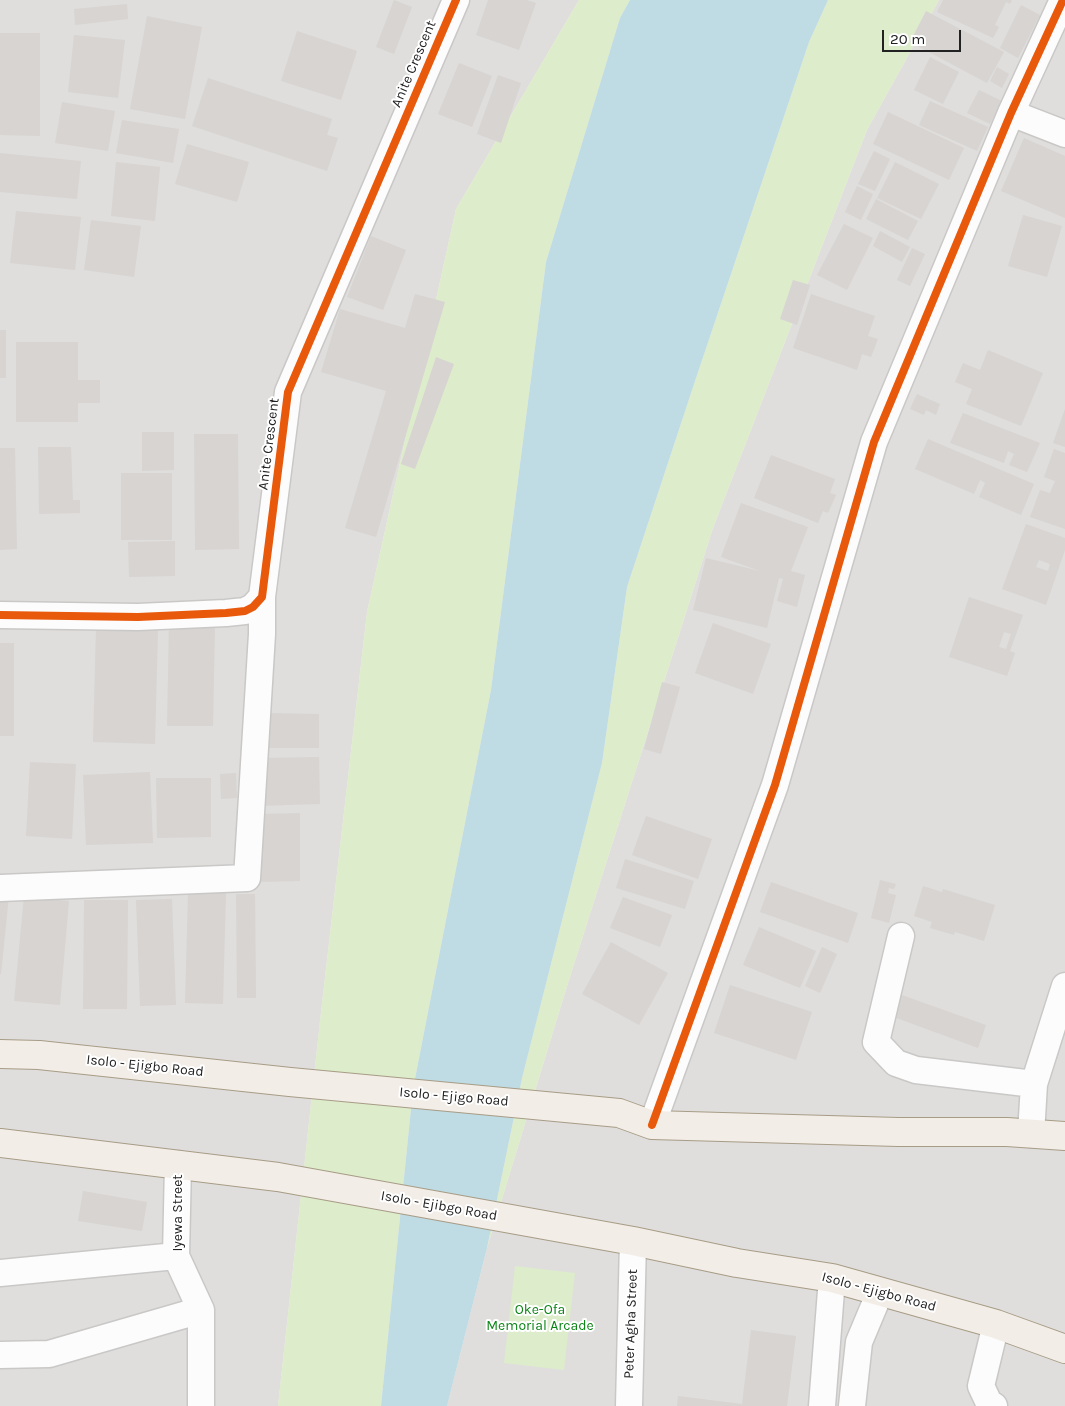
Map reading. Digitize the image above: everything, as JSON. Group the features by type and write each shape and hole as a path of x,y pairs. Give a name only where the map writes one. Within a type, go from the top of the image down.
{"main road":[{"name":"Isolo - Ejigbo Road","path":"0,1054 39,1055 290,1082"},
{"name":"Isolo - Ejigo Road","path":"290,1082 619,1113 652,1125"},
{"path":"652,1125 898,1132 1007,1132 1065,1136"},
{"path":"0,1143 178,1164"},
{"name":"Isolo - Ejibgo Road","path":"178,1164 278,1177 600,1235"},
{"name":"Isolo - Ejigbo Road","path":"600,1235 737,1263 832,1278 996,1324 1065,1349"}],"street":[{"name":"Anite Crescent","path":"0,888 247,878 262,634 262,598 288,392 456,0"},
{"path":"652,1125 775,785 874,442 1011,113 1063,0"},
{"path":"1011,113 1065,134"},
{"path":"0,614 138,617 226,613 245,611 254,607 262,598"},
{"path":"901,936 876,1042 896,1064 916,1070 1034,1084"},
{"path":"1031,1134 1034,1084 1065,986"},
{"name":"Iyewa Street","path":"178,1164 176,1256 201,1310 201,1406"},
{"name":"Peter Agha Street","path":"629,1406 633,1241"},
{"path":"0,1273 176,1256"},
{"path":"822,1406 832,1278"},
{"path":"852,1406 859,1342 880,1292"},
{"path":"0,1355 49,1354 201,1310"},
{"path":"994,1406 988,1403 981,1386 996,1324"}],"shaded area":[{"path":"0,0 579,0 456,209 367,612 278,1406 0,1406"},
{"path":"939,0 1065,0 1065,1406 447,1406 487,1248 568,983 713,528 867,130"}],"green space":[{"path":"579,0 630,0 620,18 546,262 491,690 413,1089 381,1406 278,1406 367,612 456,209"},
{"path":"828,0 939,0 867,130 713,528 568,983 487,1248 522,1078 602,763 627,587 809,42"},
{"name":"Oke-Ofa Memorial Arcade","path":"515,1266 575,1273 564,1370 504,1363"}],"water":[{"path":"630,0 828,0 809,42 627,587 602,763 522,1078 487,1248 447,1406 381,1406 413,1089 491,690 546,262 620,18"}],"building":[{"path":"394,0 412,7 394,54 376,47"},
{"path":"488,0 527,0 536,3 519,50 476,35"},
{"path":"943,0 1012,0 1010,4 1006,2 995,25 999,27 993,38 937,12"},
{"path":"127,4 128,19 75,25 74,9"},
{"path":"1021,5 1040,15 1018,58 1000,48"},
{"path":"926,11 1004,52 987,83 910,42"},
{"path":"147,16 202,27 185,119 130,109"},
{"path":"297,31 357,51 341,100 281,81"},
{"path":"0,33 40,33 40,136 0,135"},
{"path":"74,35 125,40 118,98 68,92"},
{"path":"930,57 959,72 943,104 914,90"},
{"path":"459,63 492,76 472,127 438,114"},
{"path":"997,67 1009,74 1002,88 990,81"},
{"path":"498,75 521,83 501,143 477,134"},
{"path":"208,78 332,119 327,135 338,138 327,171 192,126"},
{"path":"979,90 1002,101 990,124 967,113"},
{"path":"930,101 988,127 977,151 919,125"},
{"path":"62,102 115,111 108,151 55,143"},
{"path":"888,112 964,148 949,180 873,144"},
{"path":"122,120 179,129 173,163 116,153"},
{"path":"1024,138 1065,156 1065,218 1001,191"},
{"path":"187,144 249,162 237,202 175,184"},
{"path":"874,151 890,159 875,191 858,184"},
{"path":"0,153 81,161 77,199 0,192"},
{"path":"116,162 160,167 155,221 111,216"},
{"path":"895,162 939,184 921,219 877,198"},
{"path":"857,186 873,194 861,220 845,212"},
{"path":"876,199 918,221 908,240 866,219"},
{"path":"16,211 81,217 75,270 10,263"},
{"path":"1023,215 1062,226 1047,277 1008,266"},
{"path":"91,220 141,226 134,277 84,270"},
{"path":"844,224 873,238 847,290 817,275"},
{"path":"880,231 910,247 902,262 873,246"},
{"path":"371,236 406,250 383,310 347,297"},
{"path":"912,248 925,254 910,286 897,280"},
{"path":"793,280 810,285 797,325 780,319"},
{"path":"415,294 445,302 376,537 345,528 386,391 321,372 340,309 405,328"},
{"path":"811,294 875,316 868,336 878,339 871,357 862,354 857,370 793,348"},
{"path":"0,330 6,330 6,378 0,378"},
{"path":"16,342 78,342 78,380 100,380 100,403 78,403 78,422 16,422"},
{"path":"988,350 1043,373 1021,426 966,404 972,389 955,382 963,363 980,370"},
{"path":"436,357 454,364 415,469 401,464"},
{"path":"917,394 940,404 936,415 926,410 924,415 910,409"},
{"path":"1065,409 1065,447 1053,443"},
{"path":"963,413 1040,443 1027,472 1009,465 1014,454 1008,451 1004,463 950,443"},
{"path":"142,432 174,432 174,470 142,471"},
{"path":"194,434 238,434 239,549 195,550"},
{"path":"928,439 1034,484 1021,515 979,497 985,483 980,480 974,494 915,469"},
{"path":"38,447 71,447 73,500 80,500 80,513 39,514"},
{"path":"0,448 15,448 17,549 0,550"},
{"path":"1054,449 1065,453 1065,529 1030,517 1040,490 1050,493 1055,481 1044,477"},
{"path":"771,455 835,479 830,493 836,495 828,513 823,511 818,523 754,498"},
{"path":"121,473 172,473 172,540 121,540"},
{"path":"741,503 808,527 791,571 805,575 797,607 777,601 783,579 779,578 767,628 693,610 706,558 760,571 721,557"},
{"path":"1026,524 1065,538 1065,550 1046,605 1002,589","holes":["1039,560 1050,564 1048,571 1036,567"]},
{"path":"175,541 175,576 129,577 128,542"},
{"path":"969,597 1023,615 1010,651 1015,653 1007,676 949,657","holes":["1004,632 1011,634 1006,649 999,647"]},
{"path":"713,623 771,644 753,694 695,673"},
{"path":"169,625 215,626 213,726 167,726"},
{"path":"96,627 158,629 155,744 93,742"},
{"path":"0,643 14,643 14,736 0,736"},
{"path":"662,682 680,687 661,754 644,749"},
{"path":"268,713 319,714 319,748 267,748"},
{"path":"319,757 320,804 259,806 259,758"},
{"path":"30,762 76,764 72,839 26,836"},
{"path":"150,772 153,843 86,845 83,775"},
{"path":"236,773 237,798 221,799 220,774"},
{"path":"156,778 211,778 211,837 157,838"},
{"path":"300,813 300,881 259,882 258,814"},
{"path":"646,816 712,839 698,879 632,855"},
{"path":"625,859 694,881 685,909 616,888"},
{"path":"880,880 896,884 894,889 889,888 888,893 896,895 889,923 871,918"},
{"path":"771,882 858,913 848,943 760,912"},
{"path":"923,886 942,892 943,889 995,905 984,941 955,932 954,935 930,928 932,922 914,916"},
{"path":"188,892 226,892 223,1004 185,1003"},
{"path":"0,894 9,895 1,974 0,974"},
{"path":"236,894 255,894 256,998 237,998"},
{"path":"24,896 69,901 60,1005 14,1001"},
{"path":"623,897 672,915 660,947 610,928"},
{"path":"172,899 176,1005 140,1006 136,900"},
{"path":"84,900 128,900 127,1009 83,1009"},
{"path":"759,927 816,951 800,988 743,965"},
{"path":"611,942 668,973 639,1025 582,994"},
{"path":"822,947 837,954 820,993 805,986"},
{"path":"730,985 812,1012 796,1060 714,1033"},
{"path":"899,994 986,1025 978,1048 891,1016"},
{"path":"83,1191 147,1202 142,1231 78,1221"},
{"path":"751,1330 796,1336 787,1406 677,1406 678,1396 742,1404"}],"cycle path":[{"path":"0,615 138,617 226,613 245,611 253,607 262,597 288,392 456,0"},
{"path":"652,1125 775,785 874,442 1011,113 1063,0"}]}
